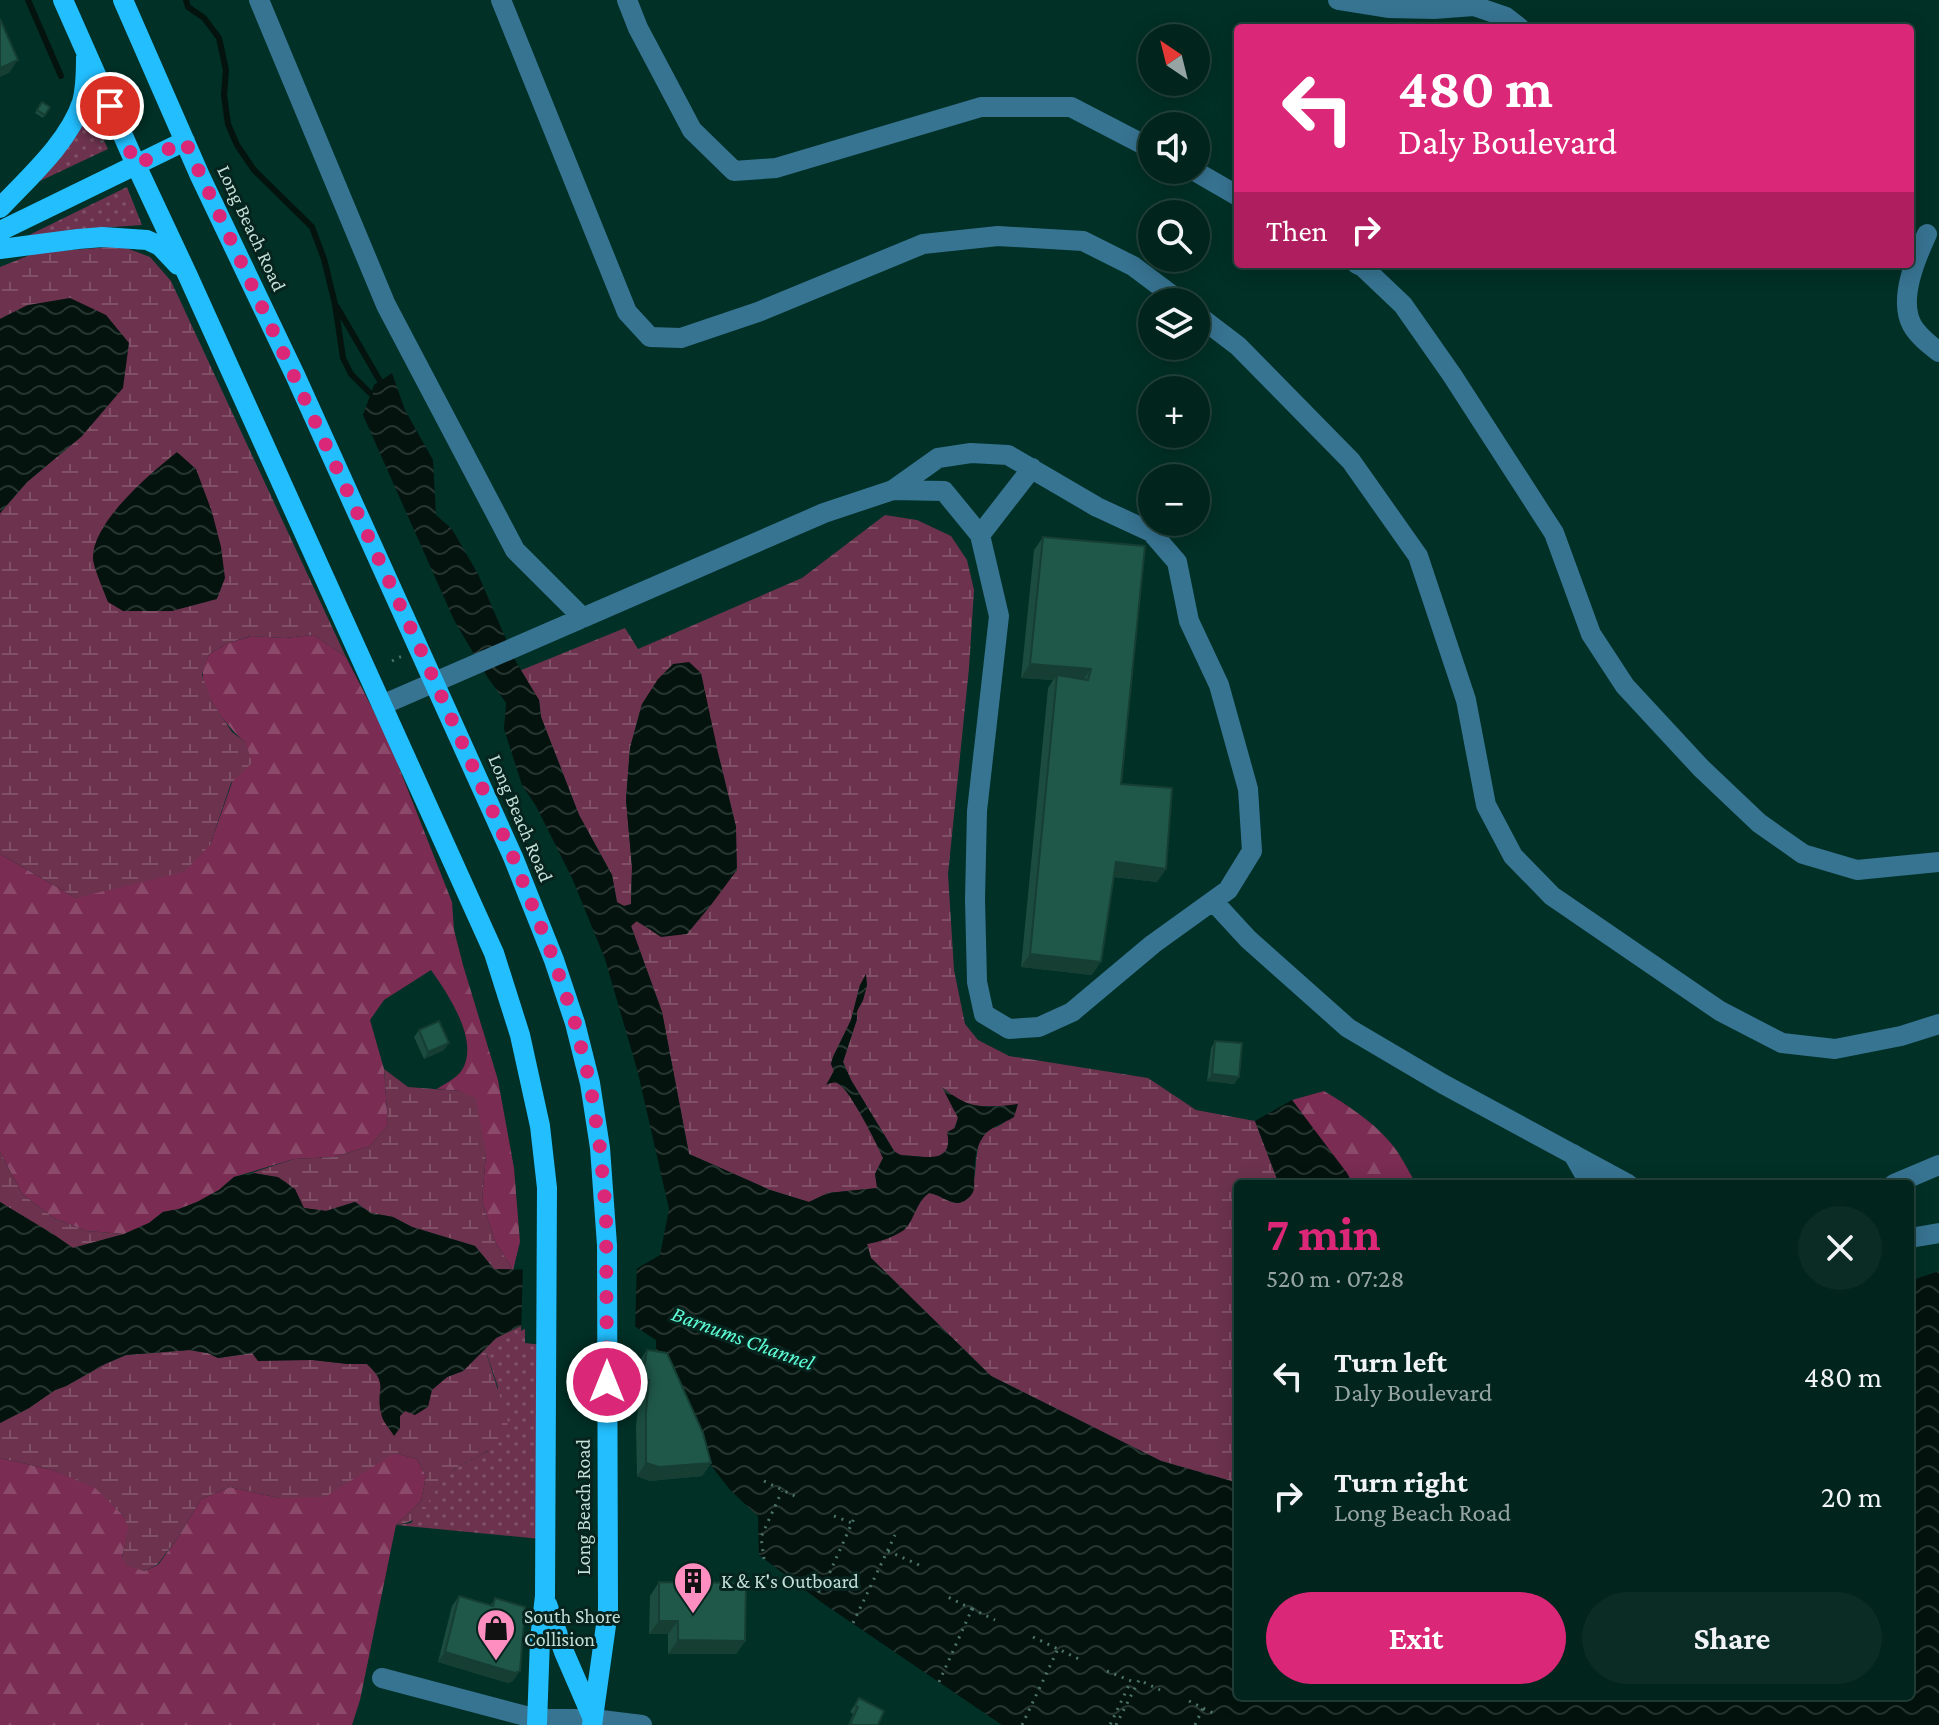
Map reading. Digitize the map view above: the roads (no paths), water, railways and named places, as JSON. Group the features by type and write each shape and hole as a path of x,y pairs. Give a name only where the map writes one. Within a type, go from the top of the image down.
{"main road":[{"name":"Long Beach Road","path":"63,0 494,953 520,1035 540,1126 547,1188 545,1596 537,1722"},
{"name":"Long Beach Road","path":"123,0 513,857 575,1023 590,1083 600,1148 607,1245 608,1611 593,1723"},
{"path":"0,208 41,164 72,123 82,101 86,53"},
{"path":"0,231 185,141"},
{"path":"0,249 91,238 147,240 160,246 188,276"},
{"name":"Long Beach Road","path":"545,1596 593,1723"}],"street":[{"path":"259,0 380,290 408,346 515,550 583,618"},
{"path":"501,0 627,312 650,337 681,338 758,312 923,244 998,236 1083,241 1133,266 1162,288"},
{"path":"627,0 638,28 692,130 734,171 776,168 981,107 1071,107 1138,142"},
{"path":"1338,0 1388,8 1474,6 1506,17 1515,24"},
{"path":"1210,180 1234,194"},
{"path":"1914,262 1925,234"},
{"path":"1364,268 1403,305 1554,533 1591,634 1625,686 1701,768 1759,823 1803,854 1857,870 1939,862"},
{"path":"1912,268 1907,298 1911,324 1939,352"},
{"path":"1210,325 1238,346 1351,461 1418,556 1466,700 1486,805 1513,856 1552,896 1720,1011 1782,1043 1835,1049 1901,1036 1939,1024"},
{"path":"382,705 824,513 893,490 938,458 971,453 1008,455 1097,507 1151,532 1177,562 1189,621 1219,685 1248,789 1252,851 1228,890 1153,944 1072,1012 1039,1027 1009,1029 984,1014 977,982 977,811 999,616 980,535 944,491 893,490"},
{"path":"980,535 1032,468"},
{"path":"1213,901 1248,939 1348,1028 1443,1084 1621,1180"},
{"path":"1573,1154 1588,1180"},
{"path":"1903,1180 1939,1165"},
{"path":"1914,1237 1939,1233"},
{"path":"382,1678 537,1722 642,1725"}],"water":[{"path":"70,298 106,315 129,343 123,388 82,436 27,482 0,513 0,319 28,305"},
{"name":"Barnums Channel","path":"392,373 405,410 433,460 436,515 452,529 478,574 515,660 539,700 541,717 579,815 612,875 617,902 624,906 631,904 632,867 626,800 630,748 642,704 658,679 673,664 689,662 701,673 736,827 737,870 687,934 661,937 637,921 631,926 662,1012 689,1154 770,1190 809,1202 828,1193 877,1188 875,1174 883,1158 844,1088 836,1083 826,1085 834,1071 831,1064 833,1057 851,1020 866,974 867,985 843,1062 894,1151 928,1157 940,1155 947,1148 947,1132 955,1128 958,1118 942,1087 960,1100 977,1106 1018,1104 1014,1117 989,1130 980,1142 971,1196 958,1203 929,1193 904,1230 867,1244 871,1258 991,1376 1161,1461 1234,1482 1234,1700 1914,1700 1914,1280 1939,1271 1939,1725 1002,1725 821,1602 759,1555 758,1516 730,1490 707,1460 656,1361 656,1340 636,1327 525,1324 496,1338 463,1371 447,1377 432,1390 428,1407 415,1415 405,1411 400,1416 400,1428 394,1436 382,1416 378,1377 367,1364 312,1360 258,1361 252,1353 218,1358 189,1350 126,1355 55,1390 0,1423 0,1202 73,1248 124,1234 149,1223 163,1212 197,1202 234,1177 252,1173 278,1177 295,1189 304,1208 326,1211 355,1202 371,1213 393,1217 412,1227 475,1246 494,1269 631,1272 660,1255 669,1209 638,1073 605,959 572,878 522,785 504,729 506,703 454,620 363,415 374,385"},
{"path":"177,452 196,469 212,512 225,578 217,599 172,611 123,611 108,602 93,559 95,545 124,500"},
{"path":"1292,1100 1351,1180 1277,1180 1255,1121"}],"waterway":[{"path":"28,0 61,76"},
{"path":"186,0 188,7 204,18 219,38 226,70 224,95 228,124 237,145 254,170 312,227 335,304 343,358 351,374 370,393"},
{"path":"337,307 380,381"}],"place":[{"name":"K & K's Outboard","path":"693,1615"},
{"name":"South Shore Collision","path":"496,1662"}]}
